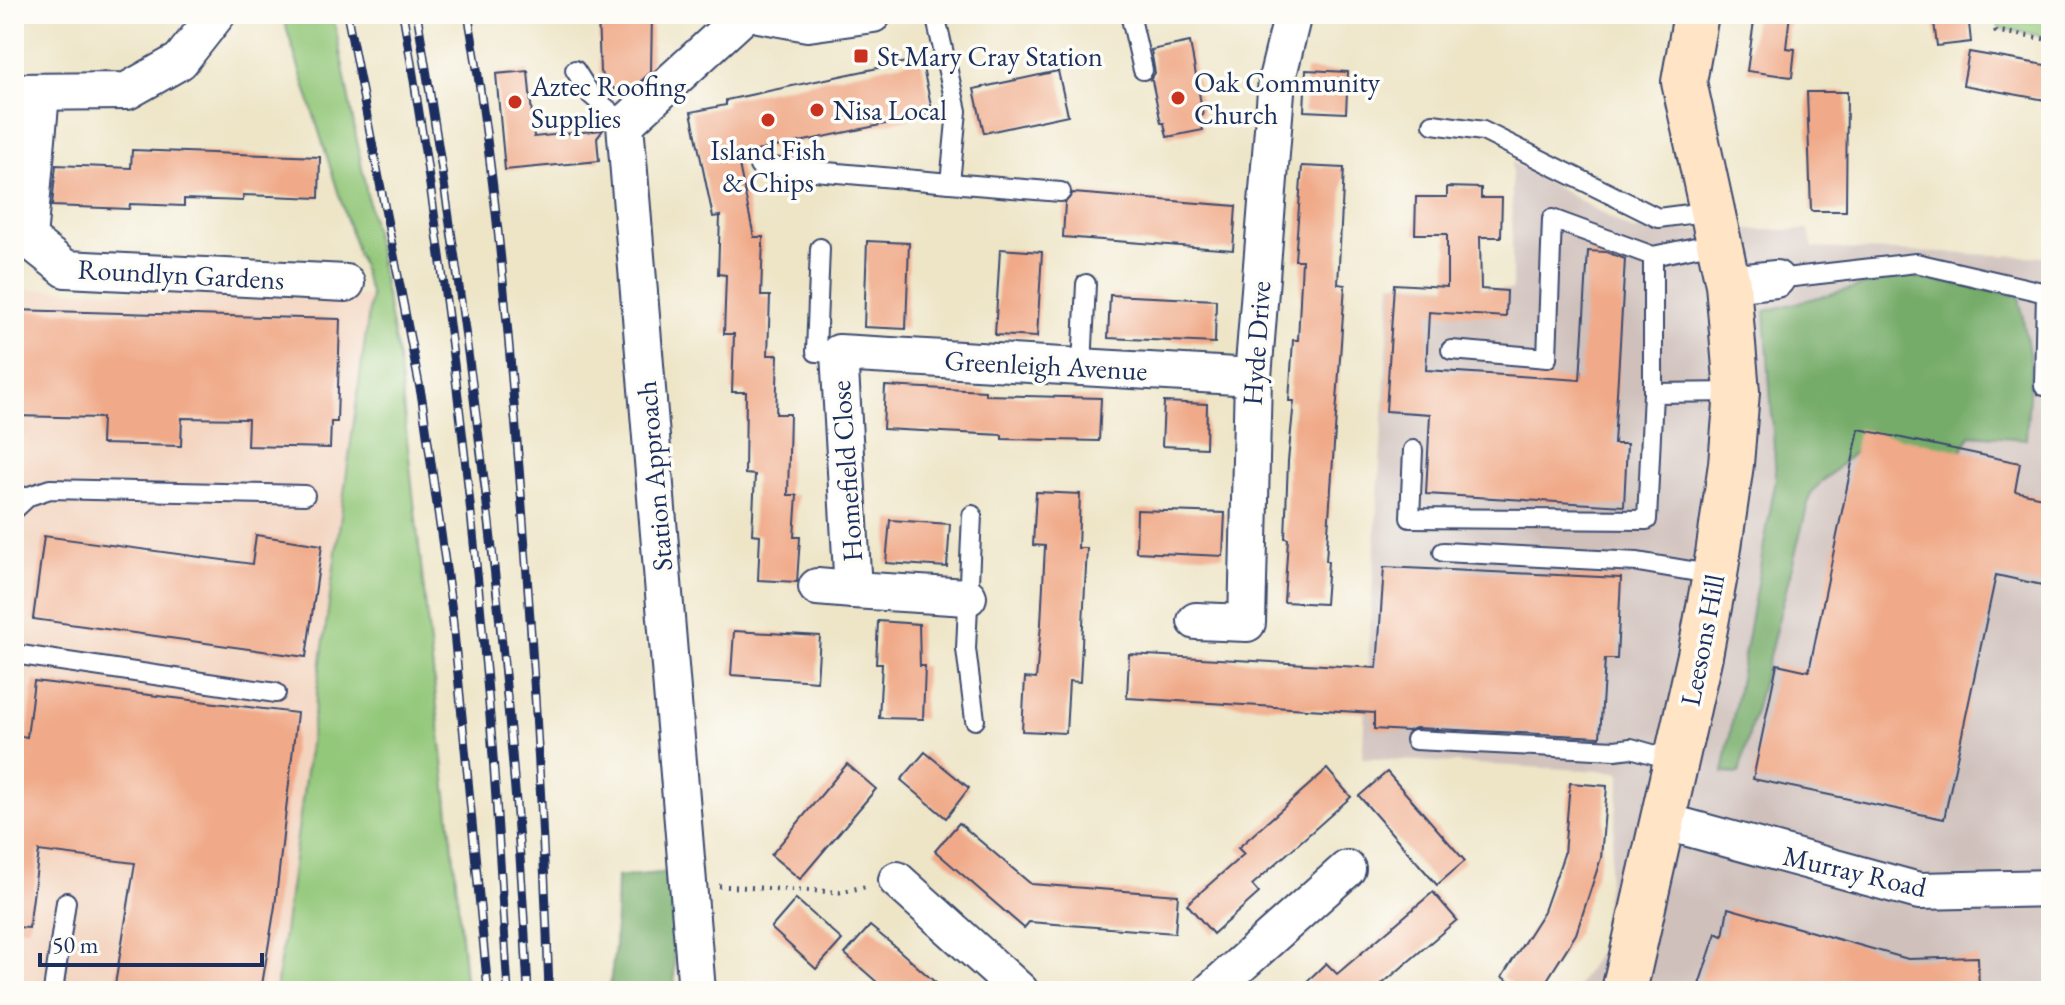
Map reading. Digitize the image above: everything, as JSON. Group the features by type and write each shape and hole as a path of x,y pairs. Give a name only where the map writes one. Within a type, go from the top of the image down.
{"street":[{"path":"28,93 127,91 180,61 217,14"},
{"path":"625,124 745,14"},
{"path":"759,14 808,23 873,14"},
{"name":"Hyde Drive","path":"1196,621 1247,623 1253,377 1277,79 1293,14"},
{"name":"Leesons Hill","path":"1624,991 1677,761 1715,575 1731,464 1737,392 1728,284 1684,82 1696,14"},
{"name":"Roundlyn Gardens","path":"28,93 28,239 66,269 346,283"},
{"name":"Station Approach","path":"625,124 697,991"},
{"path":"1728,284 1776,279"},
{"name":"Greenleigh Avenue","path":"839,353 1253,377"},
{"name":"Homefield Close","path":"839,353 853,590"},
{"name":"Homefield Close","path":"817,587 968,597"},
{"name":"Murray Road","path":"1663,821 1919,891 2051,888"},
{"path":"1211,991 1347,869"},
{"path":"897,880 1020,991"}],"lane":[{"path":"935,14 957,111 950,183"},
{"path":"1130,14 1143,70"},
{"path":"575,70 591,95 625,124"},
{"path":"1433,124 1483,131 1658,218 1716,226"},
{"path":"759,166 1061,192"},
{"path":"1451,350 1547,358 1552,219 1653,256 1716,226"},
{"path":"820,248 816,352 839,353"},
{"path":"1413,450 1410,518 1647,520 1653,393 1653,256"},
{"path":"1776,279 1916,263 2046,293 2044,386"},
{"path":"1082,367 1086,284"},
{"path":"1653,393 1737,392"},
{"path":"14,510 22,493 50,489 305,495"},
{"path":"972,515 966,649 975,720"},
{"path":"1443,552 1638,562 1715,575"},
{"path":"14,654 276,693"},
{"path":"1415,740 1615,750 1631,748 1677,761"},
{"path":"53,991 66,902"}],"path":[{"path":"1993,14 1996,31 2051,40"},
{"path":"744,885 840,892 897,880"}],"shaded area":[{"path":"1512,162 1632,230 1809,230 1813,248 2051,257 2051,991 1575,991 1600,949 1621,772 1362,758 1391,282 1512,290"},
{"path":"14,289 371,296 276,991 14,991"}],"green space":[{"path":"282,14 333,14 398,359 466,991 276,991 371,296"},
{"path":"1997,14 2051,14 2051,37 1999,28"},
{"path":"1903,275 2019,296 2031,364 2026,439 1970,435 1958,458 1855,451 1811,492 1739,774 1723,773 1776,478 1765,311"},
{"path":"671,872 675,991 609,991 615,947 617,877"}],"building":[{"path":"598,14 652,14 651,72 630,91 615,90 600,72"},
{"path":"1755,14 1790,14 1786,48 1795,49 1792,77 1747,71"},
{"path":"1933,14 1968,14 1971,42 1937,46"},
{"name":"Oak Community Church","path":"1190,42 1203,130 1167,137 1150,80 1155,73 1151,50"},
{"path":"1969,52 2051,66 2051,101 1963,85"},
{"path":"921,59 933,114 737,155 754,237 763,237 761,296 770,296 768,355 778,355 776,414 790,414 788,495 797,495 794,537 800,537 797,582 758,580 760,535 752,534 755,475 745,474 746,392 732,392 734,334 724,334 726,275 718,274 720,216 713,217 691,112 726,105 726,100"},
{"path":"1306,70 1348,72 1346,113 1304,111"},
{"name":"Aztec Roofing Supplies","path":"528,71 534,137 603,130 597,138 599,161 505,170 496,74"},
{"path":"1058,71 1068,115 984,133 974,89"},
{"path":"1807,92 1847,92 1846,211 1811,211"},
{"path":"132,150 320,157 319,198 243,195 243,201 184,199 184,206 130,204 129,209 52,206 56,165 131,168"},
{"path":"1302,166 1344,168 1338,284 1345,285 1325,604 1284,602 1288,461 1294,401 1289,401 1293,340 1298,340 1302,260 1295,260"},
{"path":"1447,187 1481,188 1481,198 1502,198 1501,237 1480,237 1481,289 1507,291 1506,317 1429,312 1426,370 1580,380 1588,251 1606,252 1625,259 1614,444 1627,444 1624,506 1426,494 1430,414 1386,411 1394,284 1447,287 1447,234 1415,234 1416,197 1447,197"},
{"path":"1073,193 1236,206 1233,250 1063,237 1065,203"},
{"path":"867,241 909,243 906,329 864,327"},
{"path":"1000,249 1042,252 1037,337 995,335"},
{"path":"1110,295 1216,300 1215,343 1108,338"},
{"path":"14,310 340,319 337,422 331,422 330,448 247,446 248,419 182,418 181,446 101,444 102,418 14,416"},
{"path":"885,386 985,391 985,395 1101,398 1099,441 1002,439 1002,435 883,429"},
{"path":"1164,402 1207,404 1206,448 1162,446"},
{"path":"1859,429 2020,463 2015,491 2051,499 2051,587 1996,575 1944,819 1753,779 1777,664 1809,671"},
{"path":"1036,492 1080,494 1078,548 1087,548 1080,682 1069,681 1066,733 1022,731 1025,678 1036,679 1041,624 1045,546 1033,545"},
{"path":"1137,510 1225,513 1223,556 1136,552"},
{"path":"890,520 950,524 947,567 886,563"},
{"path":"256,535 322,545 306,657 33,619 44,536 252,564"},
{"path":"1384,567 1621,578 1617,659 1605,659 1600,737 1416,728 1408,731 1374,729 1374,713 1127,698 1129,654 1377,668"},
{"path":"878,621 919,624 920,666 925,666 923,719 879,718 882,664 876,664"},
{"path":"734,631 820,636 817,681 731,675"},
{"path":"34,681 297,713 275,906 261,991 114,991 135,863 39,851 29,928 14,927 14,735 27,737"},
{"path":"925,752 969,788 946,818 901,780"},
{"path":"847,764 876,789 800,879 771,855"},
{"path":"1327,769 1351,797 1252,885 1259,893 1213,934 1187,904 1244,854 1238,848"},
{"path":"1387,772 1465,861 1437,885 1359,796"},
{"path":"1570,783 1607,786 1601,858 1576,934 1540,991 1524,991 1502,977 1544,911 1564,854"},
{"path":"959,823 1031,884 1178,895 1175,933 1029,922 1024,928 935,851"},
{"path":"1433,892 1457,920 1374,991 1297,991 1326,963 1337,974"},
{"path":"796,899 842,940 816,969 771,928"},
{"path":"1728,908 1908,959 1978,957 1979,991 1697,991 1716,933 1723,936"},
{"path":"870,926 945,991 887,991 845,954"}],"railway":[{"path":"347,14 422,399 452,611 488,991"},
{"path":"403,14 441,259 470,506 493,750 508,991"},
{"path":"417,14 455,257 487,501 512,746 528,991"},
{"path":"468,14 491,169 512,377 536,710 549,991"}],"place":[{"name":"St Mary Cray Station","path":"861,56"},
{"name":"Oak Community Church","path":"1178,98"},
{"name":"Aztec Roofing Supplies","path":"515,102"},
{"name":"Nisa Local","path":"817,110"},
{"name":"Island Fish & Chips","path":"768,120"}]}
